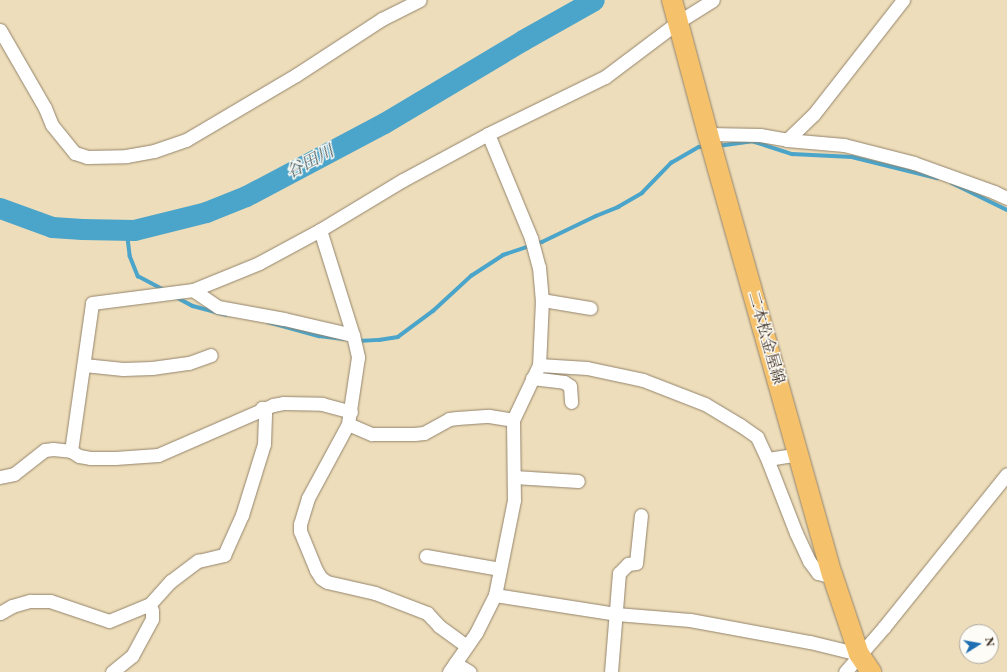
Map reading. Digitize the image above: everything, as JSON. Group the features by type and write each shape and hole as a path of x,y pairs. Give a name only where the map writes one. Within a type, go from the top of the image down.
{"main road":[{"name":"二本松金屋線","path":"675,11 708,134 833,577 859,654 872,672"}],"street":[{"path":"0,30 46,108 52,125 74,153 87,157 126,156 154,151 186,140 296,75 382,19 420,0"},
{"path":"71,452 78,392 84,365 92,303 193,290 259,263 320,230 403,180 488,134 605,77 675,11 713,0"},
{"path":"788,140 814,114 903,0"},
{"path":"470,672 452,667 476,633 495,595 514,500 513,420 539,365 542,300 539,267 531,238 488,134"},
{"path":"708,134 760,135 788,140 844,145 907,161 1007,198"},
{"path":"320,230 353,335 358,357 350,418 308,498 300,524 300,531 316,570 321,578 327,582 375,593 427,613 438,626 467,646"},
{"path":"193,290 218,307 284,319 353,335"},
{"path":"542,300 590,308"},
{"path":"84,365 123,369 152,368 189,363 211,355"},
{"path":"539,365 586,368 644,380 705,404 757,437 768,459 796,533 809,561 818,573 833,577"},
{"path":"532,378 564,382 570,386 571,402"},
{"path":"0,477 14,474 45,450 53,449 71,452 79,456 90,458 158,455 262,408 283,403 304,402 322,404 350,418 372,434 424,433 449,419 456,418 489,416 513,420"},
{"path":"0,613 12,606 30,601 50,602 108,620 150,604 171,581 198,561 224,555 242,515 264,444 265,414 262,408"},
{"path":"768,459 799,454"},
{"path":"845,672 859,654 884,627 1007,474"},
{"path":"514,477 578,481"},
{"path":"611,672 619,573 628,564 636,564 641,515"},
{"path":"796,533 819,526"},
{"path":"426,556 500,569"},
{"path":"495,595 616,614 690,620 810,642 859,654"},
{"path":"112,672 132,656 144,635 152,619 150,604"}],"waterway":[{"name":"谷田川","path":"0,208 52,227 82,229 134,230 206,212 246,196 384,123 523,40 594,0"},
{"path":"718,146 752,141 792,154 852,157 937,178"},
{"path":"358,341 398,337 433,311 471,276 503,255 542,242 618,207 642,193 671,163 699,147 706,147"},
{"path":"952,183 1007,210"},
{"path":"127,230 130,256 138,276 164,290"},
{"path":"176,297 193,306 226,315"},
{"path":"268,322 319,336 344,339"}]}
